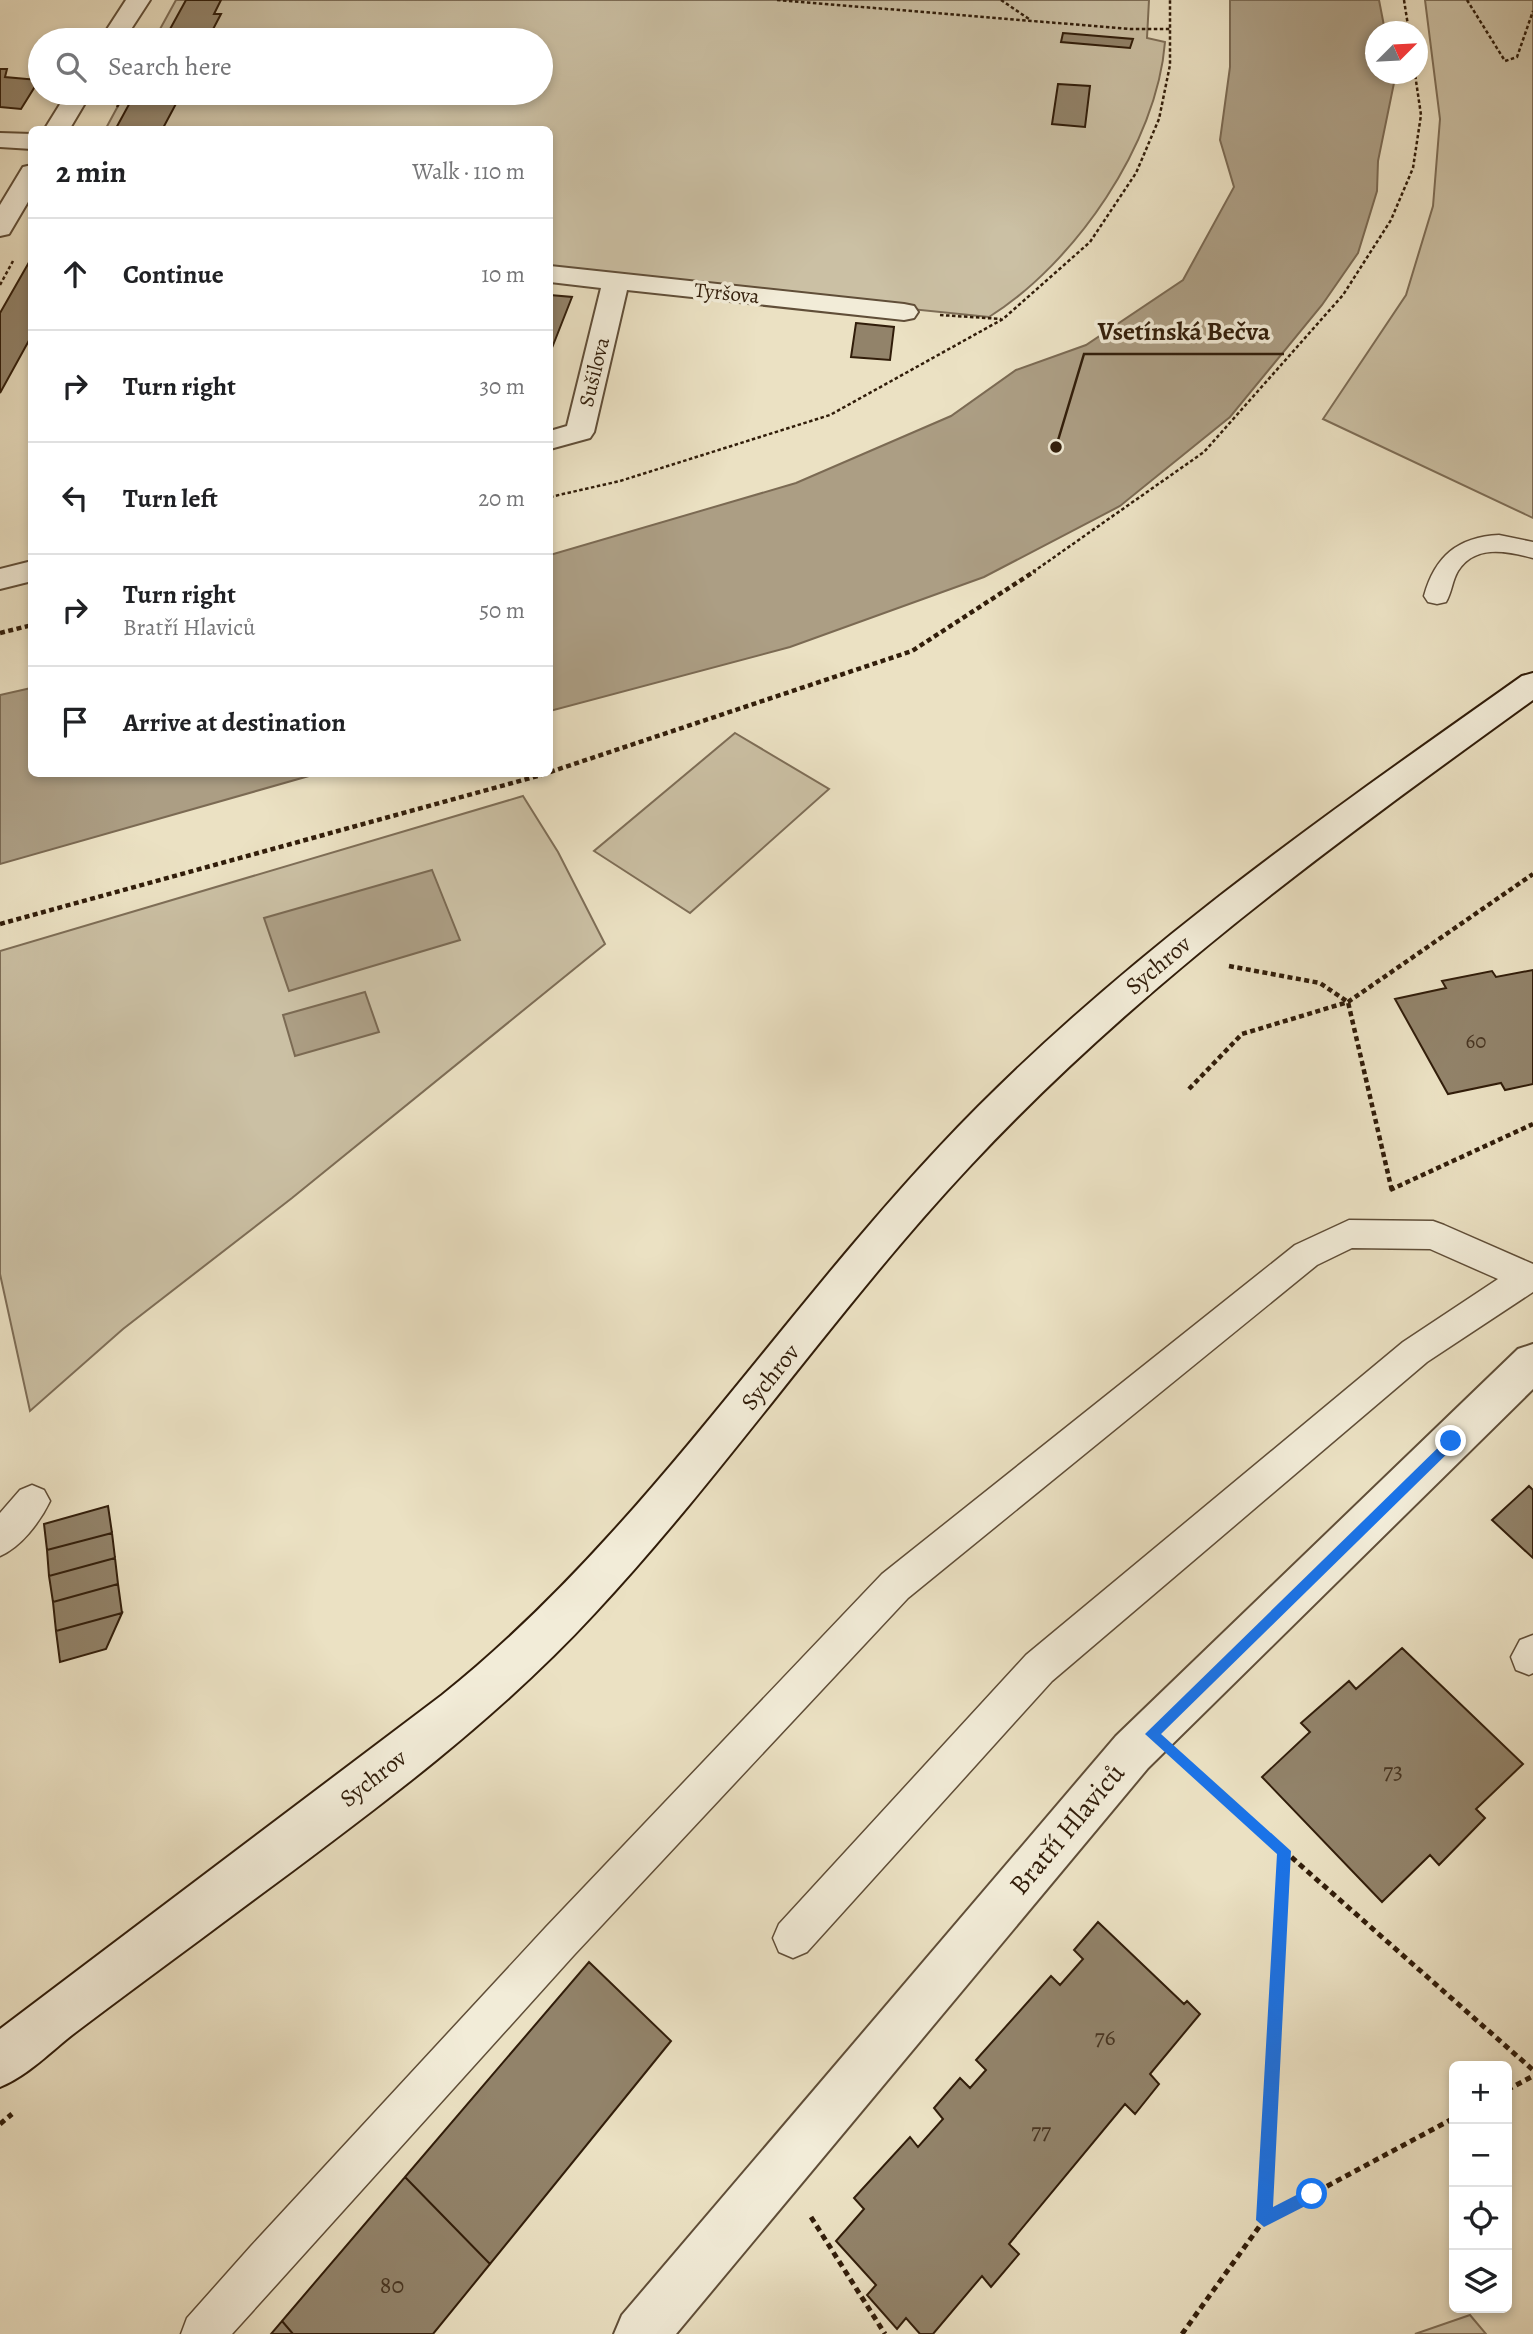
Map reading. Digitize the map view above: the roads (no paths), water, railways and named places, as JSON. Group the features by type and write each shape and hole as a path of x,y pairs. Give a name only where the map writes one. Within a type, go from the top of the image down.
{"street":[{"path":"120,28 138,0"},
{"path":"58,126 72,105"},
{"path":"0,140 28,142"},
{"path":"13,221 28,182"},
{"name":"Tyršova","path":"553,274 904,312"},
{"name":"Sušilova","path":"553,439 580,432 616,281"},
{"path":"0,579 28,573"},
{"name":"Sychrov","path":"0,2062 316,1824 513,1665 564,1615 669,1500 875,1247 953,1158 1049,1059 1157,964 1246,893 1533,684"},
{"name":"Bratří Hlaviců","path":"641,2334 1132,1752 1532,1365"}],"lane":[{"path":"1437,596 1447,563 1467,548 1507,545 1533,550"},
{"path":"203,2334 560,1941 895,1586 1295,1263 1349,1234 1433,1235 1530,1278"},
{"path":"793,1938 1040,1668 1415,1352 1530,1278"},
{"path":"0,1539 32,1501"}],"place":[{"name":"Vsetínská Bečva","path":"1056,447"}]}
